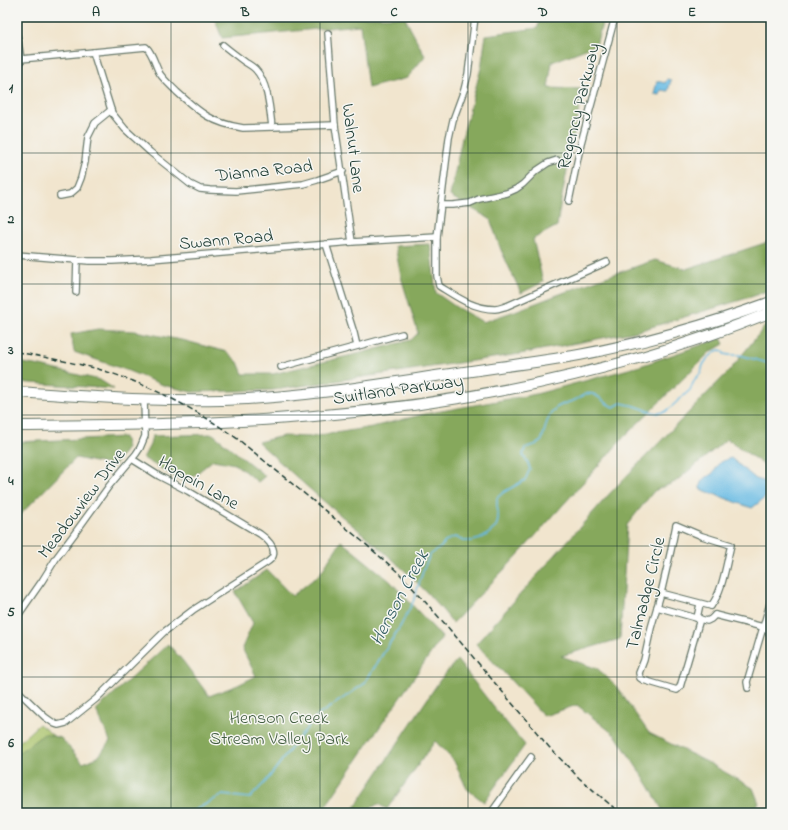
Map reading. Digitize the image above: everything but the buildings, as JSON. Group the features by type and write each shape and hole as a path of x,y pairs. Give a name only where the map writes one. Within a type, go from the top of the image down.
{"highway":[{"name":"Suitland Parkway","path":"17,392 144,399 218,400 287,396 549,360 616,347 705,324 771,302"},
{"name":"Suitland Parkway","path":"17,426 269,420 328,415 420,404 492,392 556,379 623,362 728,329 771,312"}],"street":[{"path":"475,17 468,74 449,138 437,237 437,276 439,286 468,303 479,307 496,309 507,306 607,262"},
{"name":"Regency Parkway","path":"569,201 581,143 615,17"},
{"name":"Walnut Lane","path":"328,33 335,125 352,242"},
{"path":"17,35 19,56 17,74"},
{"path":"222,45 255,69 259,75 263,82 267,96 272,127"},
{"path":"19,56 93,52 143,47 148,48 161,75 187,101 206,117 231,126 243,128 335,125"},
{"name":"Dianna Road","path":"93,52 111,110 115,117 125,129 150,152 190,184 200,189 236,190 303,184 342,171"},
{"path":"60,196 70,194 77,188 85,162 88,137 95,123 111,110"},
{"path":"441,206 470,203 479,199 507,193 516,189 536,171 548,163 557,160"},
{"name":"Swann Road","path":"17,255 109,261 151,259 352,242 437,237"},
{"path":"326,244 357,346"},
{"path":"76,292 77,260"},
{"path":"281,367 402,334"},
{"name":"Meadowview Drive","path":"17,617 57,557 109,486 136,454 145,436 144,399"},
{"name":"Hoppin Lane","path":"17,690 45,718 55,724 58,725 69,721 96,699 164,632 193,610 271,559 274,553 269,541 252,529 132,459"},
{"name":"Talmadge Circle","path":"698,618 680,687 677,690 640,678 639,673 644,660 661,593 676,525 702,536 731,545 721,587 711,606"},
{"path":"661,593 711,606 715,615"},
{"path":"748,688 747,682 771,600"},
{"path":"698,618 700,604"},
{"path":"657,606 707,621 715,615"},
{"path":"715,615 763,628 771,634"},
{"path":"763,628 771,625"},
{"path":"491,813 531,757"}],"green space":[{"path":"214,17 405,17 425,56 407,78 368,88 360,25 222,38"},
{"path":"539,17 604,17 596,45 552,62 548,88 583,89 557,226 533,239 543,282 521,293 501,250 490,219 450,196 462,138 481,68 486,35 538,28"},
{"path":"771,241 771,289 754,296 638,331 520,354 273,390 191,392 163,385 126,370 74,352 71,334 98,329 135,331 186,341 227,352 238,362 243,374 273,374 411,340 418,333 401,277 395,246 430,244 436,293 456,307 483,322 655,260 686,269"},
{"path":"770,320 771,466 767,467 727,439 675,482 654,491 627,525 620,639 561,656 598,669 616,686 649,733 707,762 753,788 759,803 747,813 664,813 649,786 616,736 577,705 544,716 476,644 612,491 730,370"},
{"path":"721,338 724,344 710,352 624,437 519,554 453,623 426,592 396,563 314,493 258,442 283,436 311,437 372,427 425,414 536,394 640,366"},
{"path":"17,362 100,380 114,389 17,382"},
{"path":"213,434 265,476 258,482 235,464 213,460 185,483 143,458 150,445 152,436"},
{"path":"124,437 127,448 114,466 76,458 20,515 17,520 17,442"},
{"name":"Henson Creek Stream Valley Park","path":"341,541 390,581 442,637 321,813 17,813 17,754 44,734 61,738 83,763 98,757 110,741 96,710 168,644 183,661 209,696 238,685 256,676 242,648 253,623 235,592 267,570 292,596 320,574"},
{"path":"457,660 525,745 484,802 467,789 454,761 435,741 387,809 378,804 369,809 367,813 351,813 440,680"},
{"path":"39,724 62,743 17,783 17,744"}],"water":[{"path":"667,79 671,80 668,91 661,90 660,95 654,94 657,81 665,83"},
{"path":"731,458 756,479 771,483 771,493 752,508 700,489 701,482 704,478 714,472 720,463"}],"waterway":[{"name":"Henson Creek","path":"190,813 222,795 250,798 267,780 317,716 364,684 401,625 413,602 424,568 430,555 451,538 456,537 463,541 472,541 480,539 496,527 498,520 497,498 504,492 525,480 530,469 523,455 525,448 542,440 548,419 553,410 564,403 575,400 586,394 593,394 608,405 614,407 621,403 652,412 665,412 690,390 695,379 701,373 703,365 716,351 720,350 723,351 724,354 740,355 771,364"}],"railway":[{"path":"17,352 98,369 136,382 172,398 239,440 400,574 446,625 549,747 579,778 620,813"}]}
